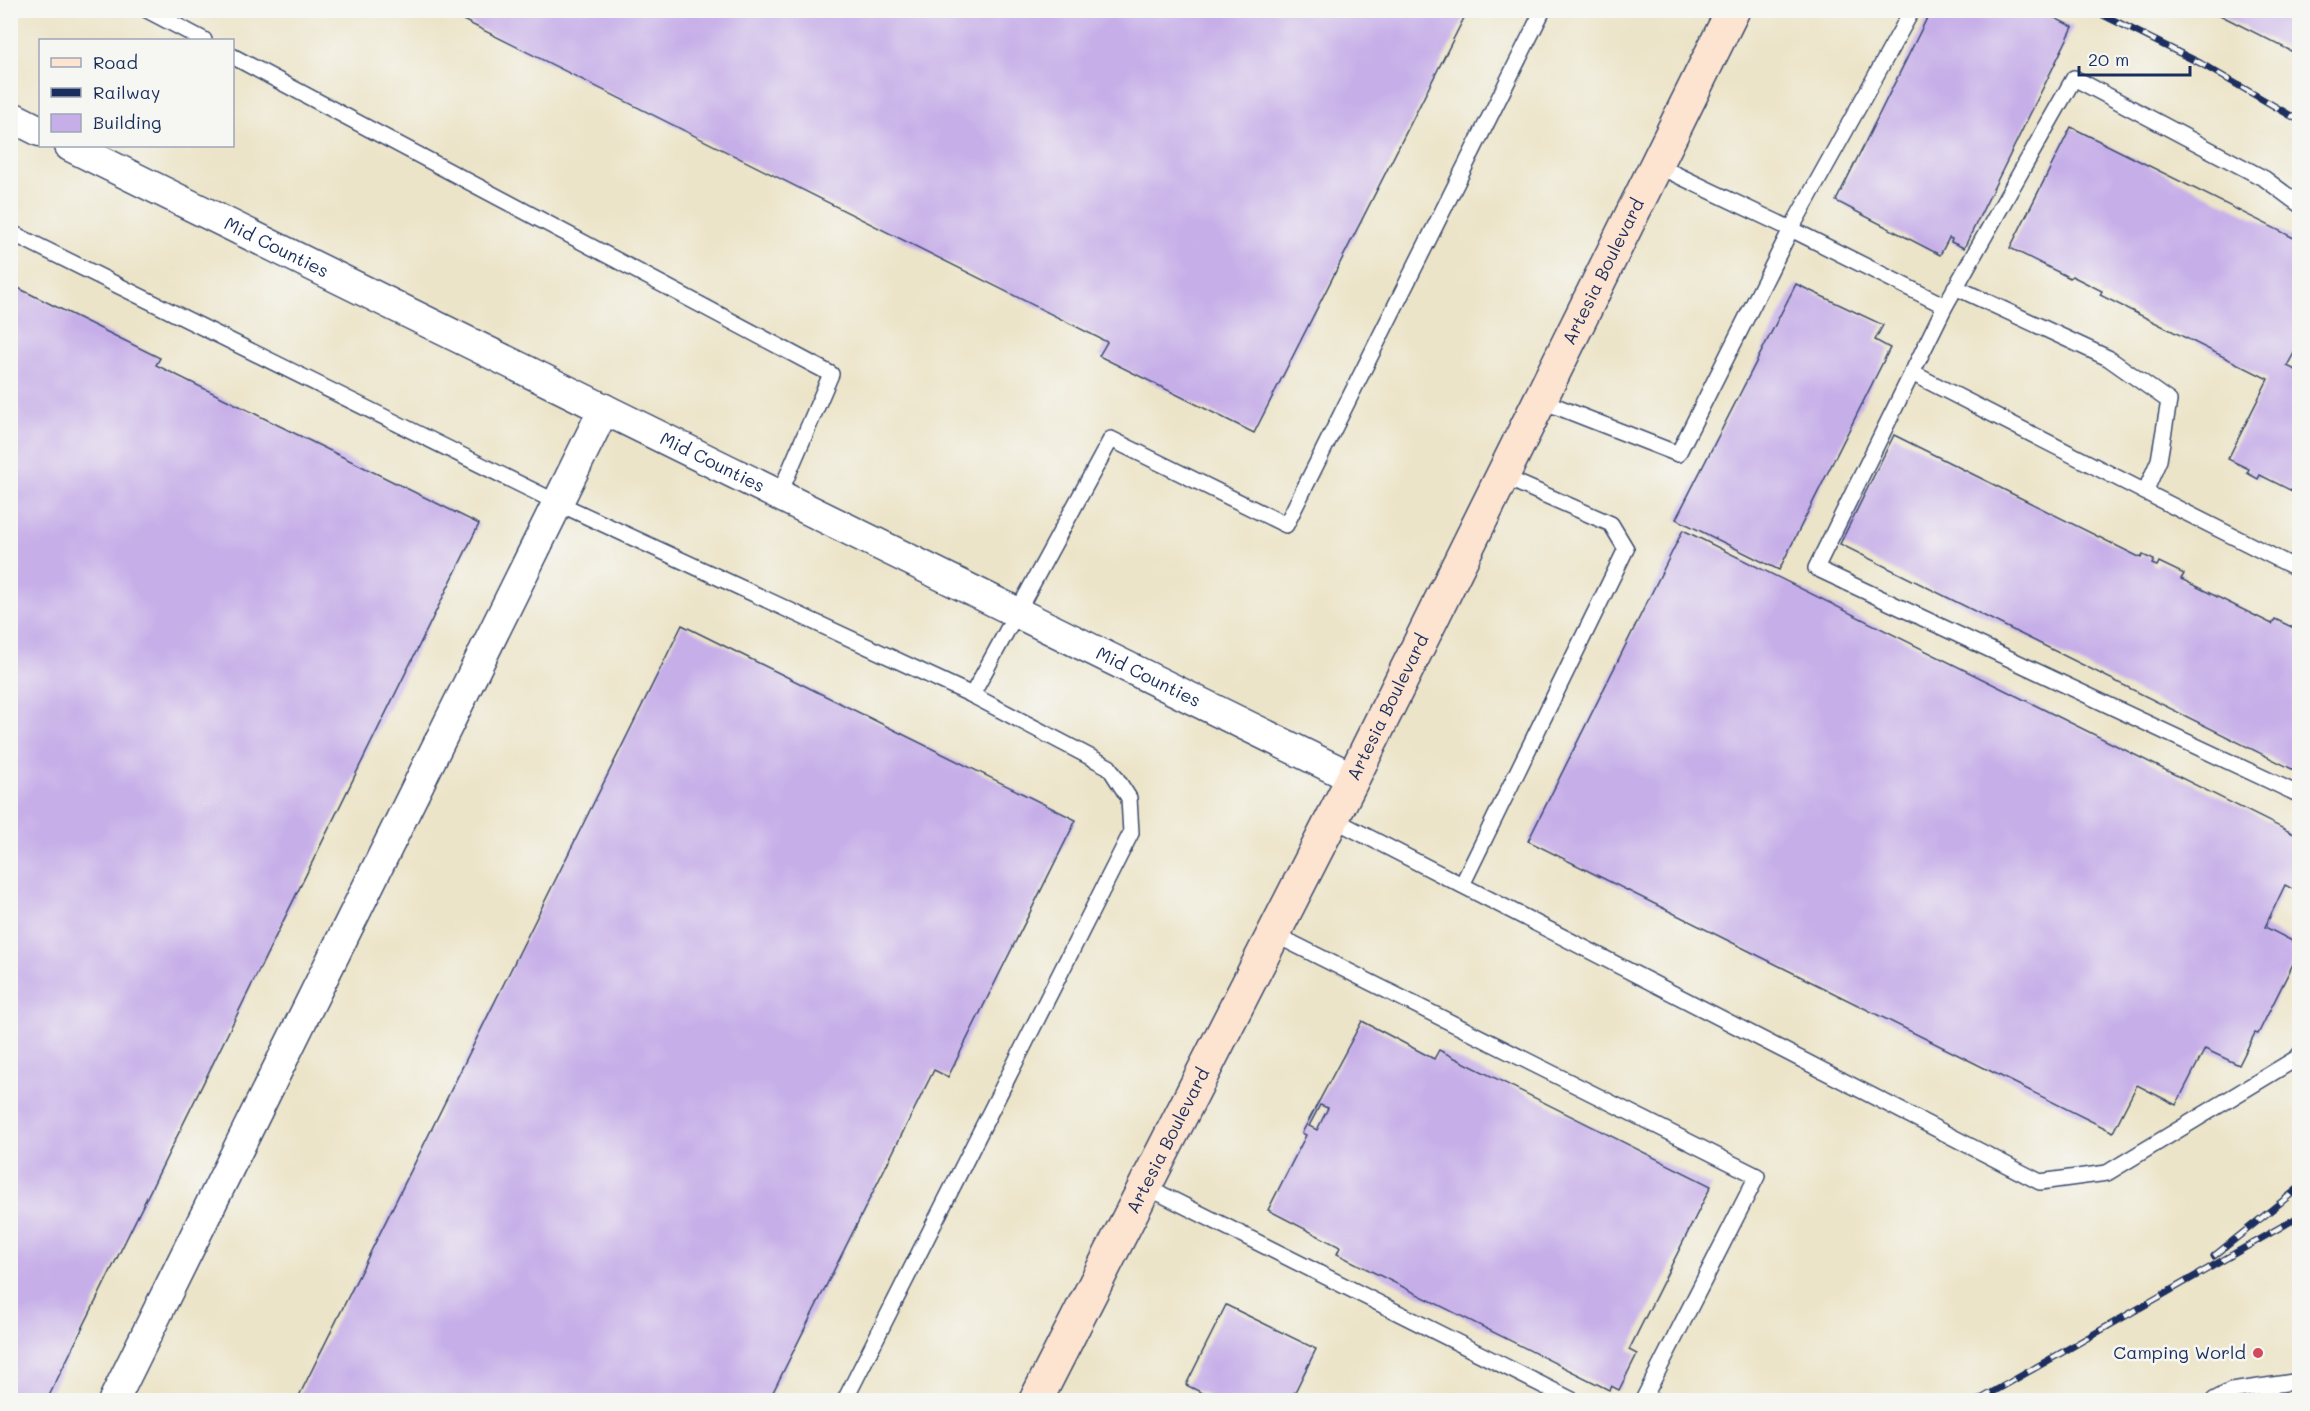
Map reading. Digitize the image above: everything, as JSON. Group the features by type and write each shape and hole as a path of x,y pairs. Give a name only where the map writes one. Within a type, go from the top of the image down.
{"main road":[{"name":"Artesia Boulevard","path":"1036,1401 1333,819 1733,10"}],"street":[{"path":"10,116 39,130"},
{"name":"Mid Counties","path":"72,147 1353,778"},
{"path":"114,1401 604,409"}],"lane":[{"path":"147,10 202,39"},
{"path":"972,695 1111,439 1286,525 1543,10"},
{"path":"1540,400 1678,454 1791,229 1910,14 1903,10"},
{"path":"234,57 831,374 779,495"},
{"path":"2300,205 2265,179 2074,78 1955,287 1816,568 2300,795"},
{"path":"1656,165 1945,306"},
{"path":"10,232 558,503 972,695 1108,767 1130,798 1131,833 845,1401"},
{"path":"1955,287 2108,358 2169,401 2159,460 2145,492"},
{"path":"1912,373 2300,570"},
{"path":"1462,885 1626,549 1611,524 1502,476"},
{"path":"1333,819 2040,1182 2107,1173 2297,1058 2300,1054"},
{"path":"1274,934 1757,1176 1643,1401"},
{"path":"1145,1186 1572,1401"},
{"path":"2214,1401 2231,1391 2300,1381"}],"building":[{"path":"443,10 1468,10 1254,433 1099,356 1107,342"},
{"path":"1931,10 2039,10 2073,27 1964,248 1951,242 1952,239 1949,238 1940,255 1836,201"},
{"path":"2210,10 2300,10 2300,49 2297,54"},
{"path":"2071,127 2300,241 2300,342 2287,366 2300,372 2300,495 2260,475 2258,479 2247,473 2249,469 2228,459 2268,379 2100,295 2102,291 2010,248"},
{"path":"10,284 160,358 156,365 479,524 47,1400 10,1400"},
{"path":"1796,284 1883,325 1875,340 1890,348 1779,570 1676,519"},
{"path":"1894,435 2141,558 2143,555 2154,560 2152,564 2157,566 2159,562 2184,574 2181,579 2272,624 2275,619 2300,631 2297,636 2300,638 2300,773 1840,544"},
{"path":"1683,530 2300,837 2300,893 2285,885 2265,927 2300,945 2300,950 2258,1034 2255,1033 2239,1065 2205,1049 2176,1105 2137,1085 2113,1132 1528,841"},
{"path":"682,625 1076,820 948,1077 934,1070 769,1400 297,1400"},
{"path":"1362,1021 1434,1059 1439,1050 1711,1186 1629,1350 1637,1354 1619,1390 1611,1386 1609,1390 1337,1254 1340,1247 1268,1210 1306,1135 1302,1133","holes":["1320,1105 1328,1108 1317,1130 1309,1126"]},
{"path":"1226,1305 1316,1349 1291,1400 1217,1400 1186,1385"}],"railway":[{"path":"2093,10 2200,63 2300,121"},
{"path":"2214,1256 2300,1187"},
{"path":"1979,1400 2300,1216"}],"place":[{"name":"Camping World","path":"2258,1353"}]}
